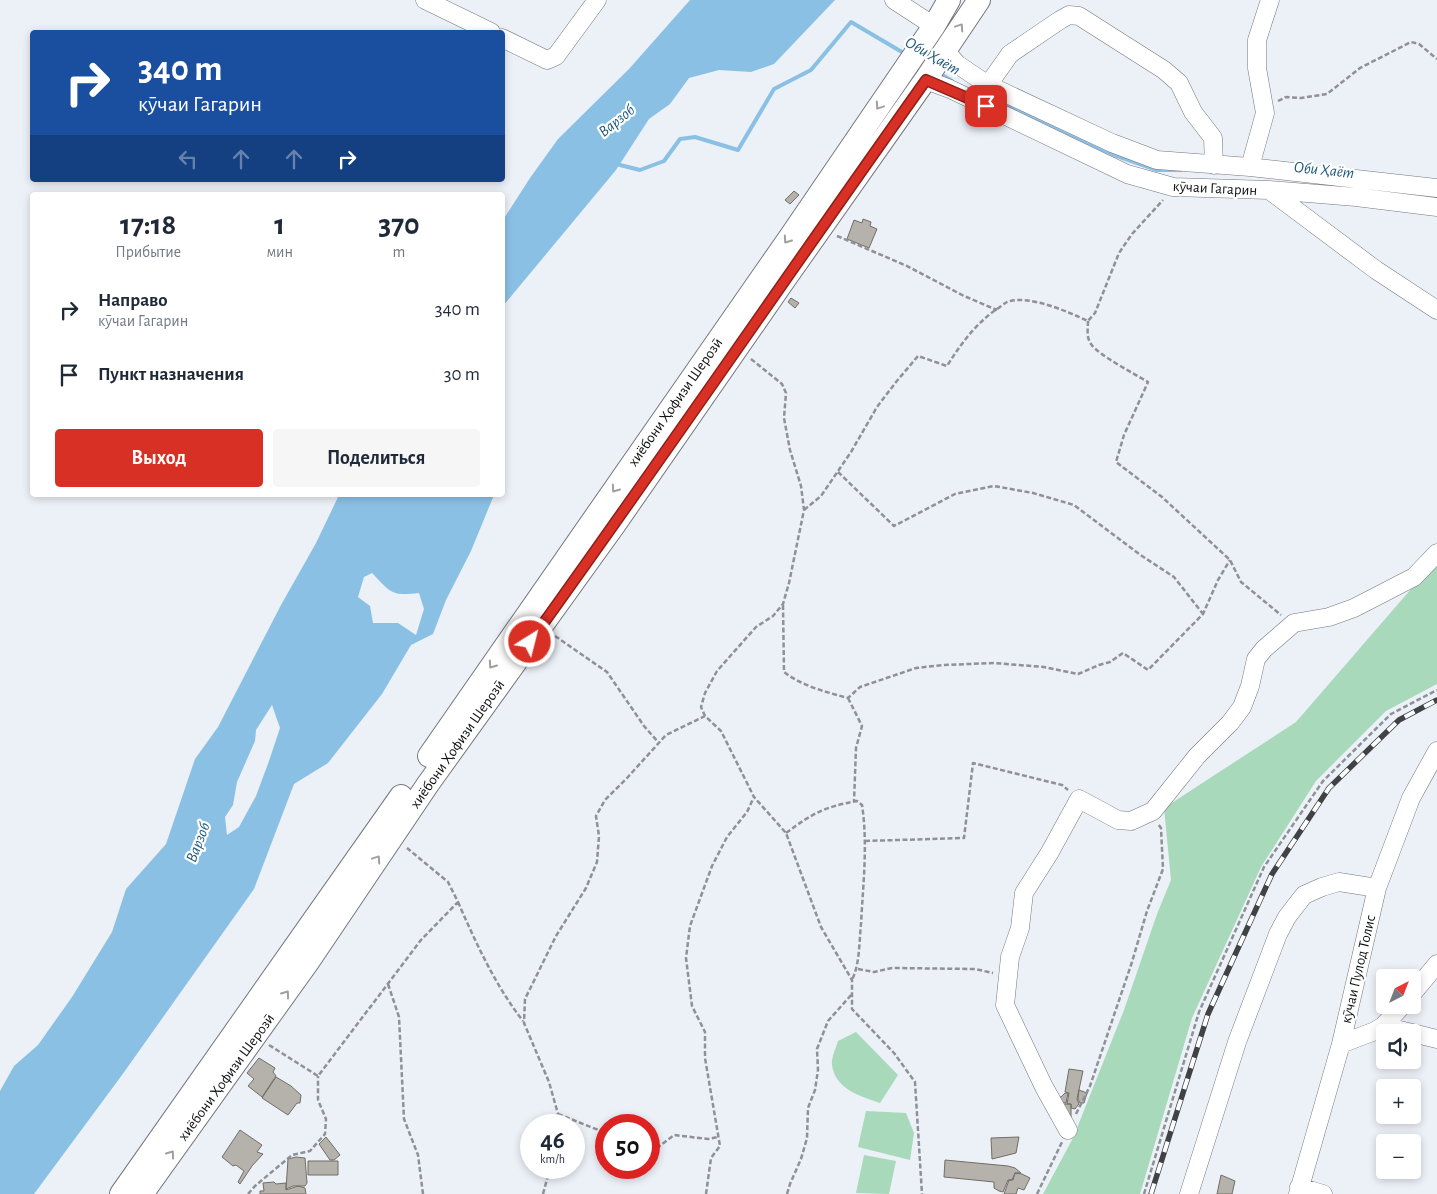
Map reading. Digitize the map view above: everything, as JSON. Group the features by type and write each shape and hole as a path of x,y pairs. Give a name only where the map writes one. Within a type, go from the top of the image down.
{"main road":[{"name":"хиёбони Ҳофизи Шерозӣ","path":"121,1194 306,933 773,261 949,0"},
{"name":"хиёбони Ҳофизи Шерозӣ","path":"142,1194 308,962 428,784 620,516 927,78 979,0"}],"street":[{"path":"425,0 487,30"},
{"path":"505,39 547,60 556,56 597,0"},
{"path":"1250,167 1265,113 1257,68 1258,40 1270,0"},
{"path":"901,4 927,35"},
{"path":"988,86 1010,54 1069,15 1079,16 1164,70 1179,83 1193,112 1213,138 1214,165"},
{"path":"944,52 957,64 988,86 1112,143 1157,160 1250,167 1437,188"},
{"name":"кӯчаи Гагарин","path":"927,78 1127,174 1173,188 1269,190 1437,207"},
{"path":"1269,190 1376,270 1437,310"},
{"path":"1068,1130 1044,1087 1005,1005 1010,957 1020,928 1024,893 1080,799 1118,820 1131,821 1153,811 1197,756 1230,724 1242,707 1250,686 1256,659 1264,649 1294,623 1329,616 1354,608 1414,577 1437,553"},
{"name":"кӯчаи Пулод Толис","path":"1299,1190 1340,1044 1376,888 1411,798 1437,751"},
{"path":"1189,1194 1237,1042 1278,934 1287,917 1304,895 1322,886 1339,882 1376,888"},
{"path":"1421,983 1437,964"},
{"path":"1385,1024 1394,1014"},
{"path":"1340,1044 1376,1030"},
{"path":"1421,1035 1437,1039"},
{"path":"1299,1190 1323,1194"}],"path":[{"path":"1264,107 1286,97 1301,98 1327,94 1360,68 1411,42 1419,44 1437,59"},
{"path":"1173,188 1132,234 1119,253 1095,313 1088,320 1088,336 1092,345 1113,361 1148,382 1124,435 1116,462 1162,497 1230,560 1241,582 1276,612 1294,623"},
{"path":"820,229 907,266 964,296 996,310"},
{"path":"804,510 821,496 877,407 918,356 947,366 962,342 982,320 1007,302 1026,301 1049,304 1088,320"},
{"path":"737,348 782,384 786,393 784,418 790,450 801,486 804,510 783,604 784,672 792,678 848,698 862,726 856,748 854,802"},
{"path":"837,472 894,526 955,494 994,486 1074,505 1139,554 1174,577 1202,614"},
{"path":"848,698 860,687 880,679 916,668 943,665 994,663 1044,667 1078,674 1110,662 1123,653 1148,670 1202,614 1230,560"},
{"path":"783,604 773,616 756,628 717,671 704,693 701,708 705,716 721,731 754,797 786,833 821,927 852,980"},
{"path":"541,627 607,672 644,726 659,743"},
{"path":"1144,1194 1199,1012 1264,868 1323,781 1391,714 1437,690"},
{"path":"524,1023 525,999 556,936 586,888 597,862 599,836 596,816 606,800 666,735 705,716"},
{"path":"865,841 964,838 973,763 1062,785 1080,799"},
{"path":"706,1194 711,1158 720,1146 705,1058 705,1032 692,1006 686,958 690,926 712,866 727,837 747,812 754,797"},
{"path":"786,833 810,815 833,806 857,801 862,805 865,841 858,969 852,980 852,1009 894,1053 915,1082 918,1109 917,1139 922,1194"},
{"path":"1037,1194 1090,1086 1132,962 1147,911 1164,869 1160,828 1153,811"},
{"path":"393,836 448,882 495,979 524,1023 549,1082 558,1114"},
{"path":"248,1194 292,1155 310,1151 325,1134 326,1119 318,1100 318,1076 421,940 458,902"},
{"path":"858,969 874,972 892,968 975,969 1008,976"},
{"path":"388,984 399,1017 404,1119 418,1155 423,1194"},
{"path":"787,1194 807,1138 808,1108 815,1090 818,1070 817,1049 828,1021 852,993"},
{"path":"255,1037 318,1076"},
{"path":"660,1146 674,1135 708,1139 718,1137"},
{"path":"543,1194 547,1179"}],"green space":[{"path":"1437,559 1437,684 1386,711 1316,781 1261,867 1192,1018 1140,1194 1043,1194 1073,1138 1124,1010 1157,914 1171,880 1164,808 1296,722"},
{"path":"856,1032 898,1075 880,1103 843,1086 834,1073 832,1059 838,1041"},
{"path":"866,1111 906,1113 914,1133 910,1160 858,1147"},
{"path":"864,1155 896,1161 889,1194 856,1193"}],"water":[{"name":"Варзоб","path":"690,0 835,0 774,64 751,72 719,70 689,78 670,104 649,119 616,170 505,304 505,217 558,139 629,69"},
{"name":"Варзоб","path":"338,497 493,497 471,551 446,600 433,634 411,645 382,694 328,763 294,784 254,889 122,1075 34,1194 0,1194 0,1091 14,1066 38,1045 72,997 112,932 126,889 166,844 195,759 218,727 281,605 316,543","holes":["372,573 392,592 403,594 419,593 424,609 416,635 398,623 373,623 370,606 358,597 364,577","272,705 280,728 256,796 239,827 227,835 225,817 233,805 237,782 255,741 256,730"]}],"building":[{"path":"794,191 799,195 790,204 785,200"},
{"path":"863,219 871,222 870,226 877,229 869,248 847,239 854,220 862,223"},
{"path":"791,298 799,303 795,308 788,302"},
{"path":"259,1058 275,1068 273,1072 276,1076 262,1097 248,1086 254,1079 247,1073"},
{"path":"1069,1069 1083,1071 1077,1099 1079,1104 1075,1109 1071,1108 1071,1104 1067,1104 1069,1093 1065,1092"},
{"path":"276,1077 301,1095 300,1103 297,1103 288,1115 262,1098"},
{"path":"1079,1090 1087,1093 1084,1103 1080,1103 1078,1099"},
{"path":"1068,1093 1066,1103 1056,1102 1057,1096 1061,1097"},
{"path":"1057,1104 1071,1104 1071,1119"},
{"path":"240,1130 262,1145 257,1152 263,1154 240,1184 238,1182 244,1171 236,1165 233,1166 222,1157"},
{"path":"326,1137 340,1155 334,1160 330,1160 319,1144"},
{"path":"1019,1137 1016,1153 992,1159 991,1138"},
{"path":"296,1157 305,1158 307,1183 305,1186 293,1186 286,1189 288,1159"},
{"path":"945,1160 1008,1166 1015,1168 1021,1173 1015,1173 1012,1180 1008,1180 1003,1192 994,1188 994,1182 944,1177"},
{"path":"308,1161 338,1161 338,1175 308,1175"},
{"path":"1015,1173 1030,1178 1024,1190 1018,1188 1016,1194 1004,1194 1009,1180 1013,1180"},
{"path":"1221,1175 1235,1181 1232,1194 1217,1194"},
{"path":"274,1182 276,1184 286,1183 286,1190 298,1186 305,1188 306,1194 260,1194 260,1191 264,1191 263,1183"}],"waterway":[{"name":"Оби Ҳаёт","path":"616,164 640,170 664,161 680,139 695,137 738,150 774,89 811,70 851,22 907,55"},
{"name":"Оби Ҳаёт","path":"939,73 952,81"},
{"name":"Оби Ҳаёт","path":"979,93 1114,155 1157,170 1181,170"}],"railway":[{"path":"1151,1194 1208,1014 1272,874 1329,788 1399,720 1437,700"}],"route":[{"path":"530,642 615,524 926,80 986,106"}]}
